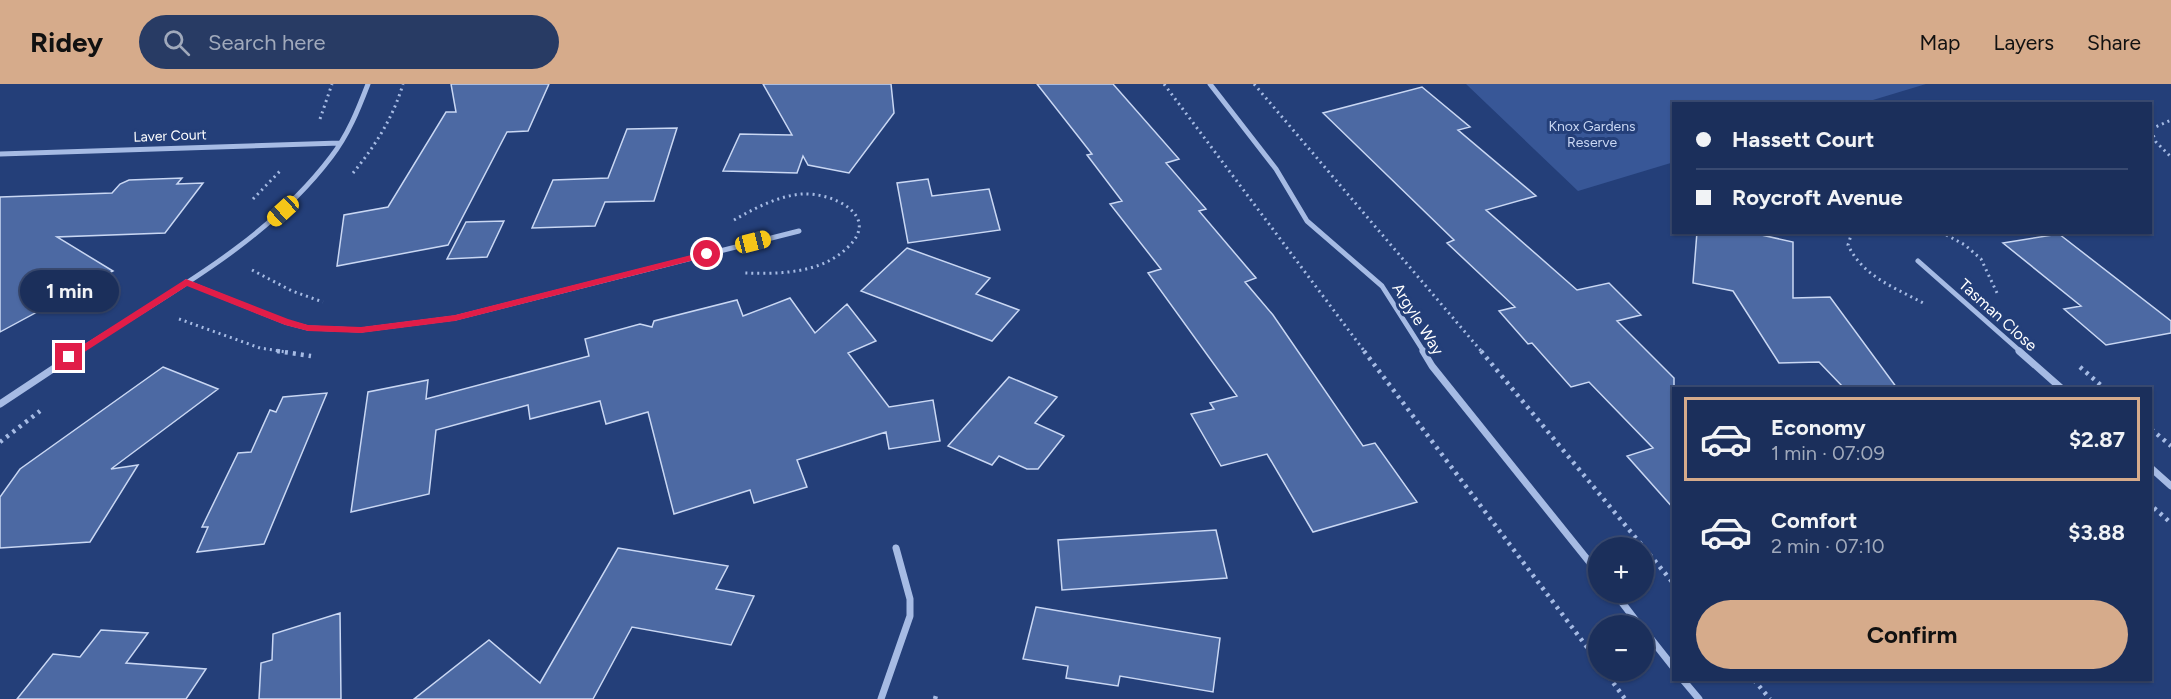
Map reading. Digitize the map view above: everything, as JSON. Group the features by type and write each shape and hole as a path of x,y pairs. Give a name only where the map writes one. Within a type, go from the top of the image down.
{"street":[{"path":"0,404 244,243 283,211 340,143 363,102 368,84"},
{"name":"Argyle Way","path":"1210,84 1276,169 1307,221 1382,286 1432,366 1588,560"},
{"name":"Laver Court","path":"0,154 340,143"},
{"path":"186,282 285,322 308,328 361,330 455,318 799,231"},
{"name":"Tasman Close","path":"1918,261 2060,387"},
{"path":"2152,469 2171,486"},
{"path":"880,699 909,616 910,599 896,548"},
{"path":"1622,603 1632,615"},
{"path":"1654,643 1672,665"},
{"path":"1684,681 1699,699"}],"path":[{"path":"317,126 332,84"},
{"path":"1164,84 1588,648"},
{"path":"1254,84 1394,246 1672,582"},
{"path":"2152,130 2171,120"},
{"path":"2152,138 2171,157"},
{"path":"248,205 287,164"},
{"path":"1851,234 1848,245 1858,263 1869,273 1933,309"},
{"path":"1944,234 1974,252 1984,264 1991,285 2002,300"},
{"path":"2078,366 2103,387"},
{"path":"2152,430 2171,446"},
{"path":"2152,506 2171,523"},
{"path":"1612,681 1625,699"},
{"path":"1755,681 1770,699"},
{"path":"935,699 937,692"}],"green space":[{"name":"Knox Gardens Reserve","path":"1466,84 1926,84 1866,102 1672,102 1672,163 1578,191"}],"building":[{"path":"451,84 549,84 528,131 507,132 448,245 337,266 344,215 388,207 446,112 456,112"},
{"path":"763,84 891,84 894,113 849,173 808,165 803,156 797,173 723,171 740,134 792,135"},
{"path":"1037,84 1113,84 1179,159 1166,163 1206,209 1199,211 1256,278 1245,282 1273,315 1363,446 1375,443 1417,502 1313,532 1267,454 1221,466 1191,414 1214,409 1210,403 1237,396 1148,273 1161,269 1110,204 1122,201 1087,155 1092,154"},
{"path":"1422,87 1470,127 1458,130 1536,196 1486,210 1577,290 1609,283 1641,315 1617,321 1674,378 1674,387 1672,387 1672,507 1627,456 1653,448 1589,382 1571,387 1532,343 1528,344 1499,311 1515,307 1447,243 1454,240 1323,113"},
{"path":"677,128 654,201 605,202 595,226 532,228 553,180 608,178 627,129"},
{"path":"182,178 177,184 203,183 165,233 57,237 113,271 0,332 0,197 112,193 120,184 129,180"},
{"path":"928,179 932,196 989,189 1000,230 908,243 897,183"},
{"path":"504,221 487,257 447,259 466,222"},
{"path":"1697,234 1757,234 1793,242 1793,298 1830,297 1896,387 1843,387 1819,362 1779,363 1733,291 1693,283"},
{"path":"2059,234 2171,321 2171,333 2106,345 2064,309 2081,306 2003,243"},
{"path":"907,248 990,278 976,294 1019,310 992,341 861,291"},
{"path":"790,298 815,333 847,304 876,341 848,353 889,407 933,400 940,441 889,449 886,432 797,460 807,487 754,503 750,490 674,514 648,412 606,424 600,401 530,419 528,405 436,430 429,494 351,512 368,392 428,380 426,399 589,356 585,339 640,324 652,327 654,321 737,300 743,316"},
{"path":"163,367 218,389 111,469 138,465 90,542 0,548 0,497 20,469"},
{"path":"1009,377 1057,397 1035,423 1064,436 1038,469 1027,469 999,456 992,465 948,446"},
{"path":"327,393 264,544 197,552 208,527 202,527 238,453 251,452 270,410 276,412 283,397"},
{"path":"1216,530 1227,578 1062,590 1058,540"},
{"path":"618,548 728,566 716,589 754,596 731,645 632,627 593,699 414,699 489,640 540,683"},
{"path":"1036,607 1220,638 1213,692 1120,676 1118,686 1066,678 1068,666 1023,659"},
{"path":"340,613 341,699 259,699 261,663 272,660 273,634"},
{"path":"101,630 148,633 126,663 206,669 186,699 17,699 53,654 80,657"}],"route":[{"path":"69,357 186,282 285,322 308,328 361,330 455,318 707,254"}]}
